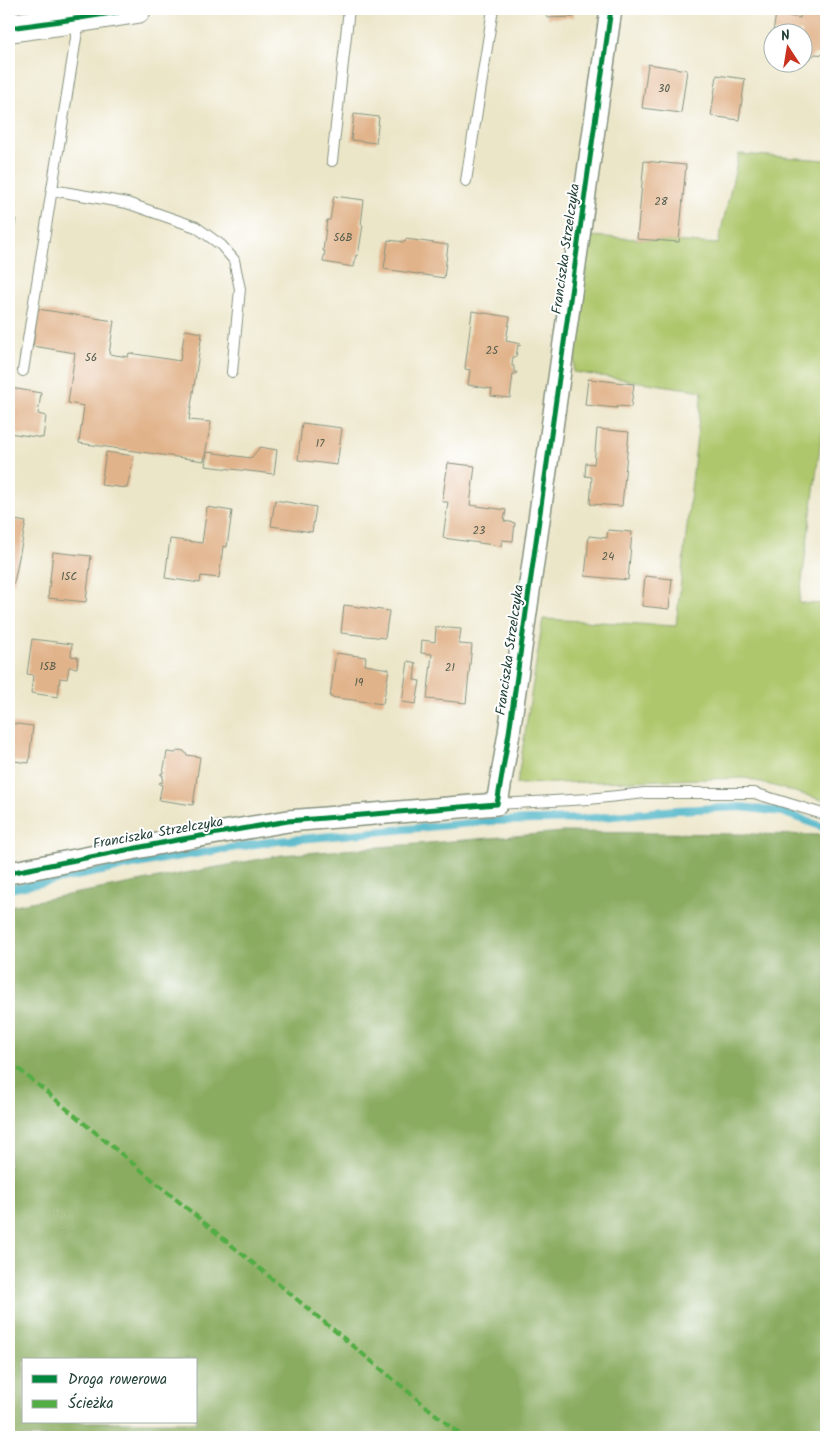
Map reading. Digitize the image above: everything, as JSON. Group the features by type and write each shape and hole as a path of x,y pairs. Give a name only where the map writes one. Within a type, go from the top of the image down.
{"street":[{"path":"9,28 137,9"},
{"name":"Franciszka Strzelczyka","path":"9,873 177,840 288,821 497,804 509,733 611,9"}],"lane":[{"path":"332,161 349,9"},
{"path":"466,181 494,9"},
{"path":"23,371 79,18"},
{"path":"52,190 127,203 196,227 221,246 234,260 240,289 232,372"},
{"path":"497,804 590,799 645,793 754,793 826,815"}],"green space":[{"path":"739,154 826,160 826,401 799,603 826,604 826,801 746,778 517,784 543,619 676,626 702,391 573,372 590,236 718,244"},
{"path":"563,832 826,835 826,1437 9,1437 9,906 282,855"}],"building":[{"path":"546,9 573,9 574,17 547,18"},
{"path":"802,9 826,9 826,55 815,54 812,56 812,22 775,22 776,14 800,18"},
{"path":"648,64 687,70 681,113 642,108"},
{"path":"717,75 745,79 739,120 711,116"},
{"path":"354,114 379,117 376,143 351,140"},
{"path":"644,161 686,165 679,242 637,239"},
{"path":"334,196 364,200 361,225 363,225 358,256 356,255 354,267 323,262 327,220 330,220"},
{"path":"9,218 16,219 10,254 9,254"},
{"path":"406,239 448,245 444,278 384,269 388,240 405,242"},
{"path":"38,309 114,321 109,354 128,357 129,353 180,361 185,330 202,333 189,420 211,422 204,461 79,443 84,406 68,403 75,353 33,346"},
{"path":"472,311 510,317 506,341 521,344 520,346 518,345 516,357 513,357 512,366 514,366 514,372 517,372 513,374 510,398 491,396 492,389 468,385 470,370 465,369"},
{"path":"588,379 634,384 631,407 617,406 617,408 585,405"},
{"path":"11,388 41,393 38,414 46,416 43,438 9,433 9,399"},
{"path":"302,423 342,428 337,465 298,460"},
{"path":"597,429 629,432 622,506 590,504 592,477 585,476 586,463 594,464"},
{"path":"260,447 277,450 274,474 205,466 207,452 251,458"},
{"path":"106,452 134,456 127,488 101,485"},
{"path":"448,463 475,466 470,505 506,510 504,521 515,523 513,541 502,540 501,546 443,538 448,502 442,502"},
{"path":"275,500 316,507 312,532 271,526"},
{"path":"207,507 232,511 227,547 223,546 219,578 201,576 200,583 165,578 170,539 202,543"},
{"path":"9,519 26,522 14,583 9,582"},
{"path":"608,530 632,532 628,580 585,576 589,536 607,538"},
{"path":"53,552 91,556 86,602 48,598"},
{"path":"645,576 672,579 669,609 642,606"},
{"path":"344,605 389,611 385,638 341,633"},
{"path":"436,627 461,629 459,644 472,645 466,703 427,699 432,654 421,653 422,640 435,642"},
{"path":"32,639 72,644 71,656 78,657 77,668 69,667 67,679 60,678 58,697 31,693 33,675 27,674"},
{"path":"336,653 366,657 365,665 389,669 383,704 330,697"},
{"path":"408,661 416,663 414,680 420,681 416,704 402,702"},
{"path":"9,723 33,726 29,763 14,761 10,798"},
{"path":"179,750 184,751 187,755 200,757 193,805 159,800 162,785 159,784 160,782 162,783 163,775 161,773 163,773 167,752 175,753"}],"waterway":[{"path":"9,889 163,859 268,842 492,821 583,819 676,810 740,807 782,812 826,828"}],"marked path":[{"path":"9,1061 463,1437"}],"cycle path":[{"path":"9,28 137,9"},
{"path":"9,873 177,840 288,821 497,804 509,733 611,9"}]}
